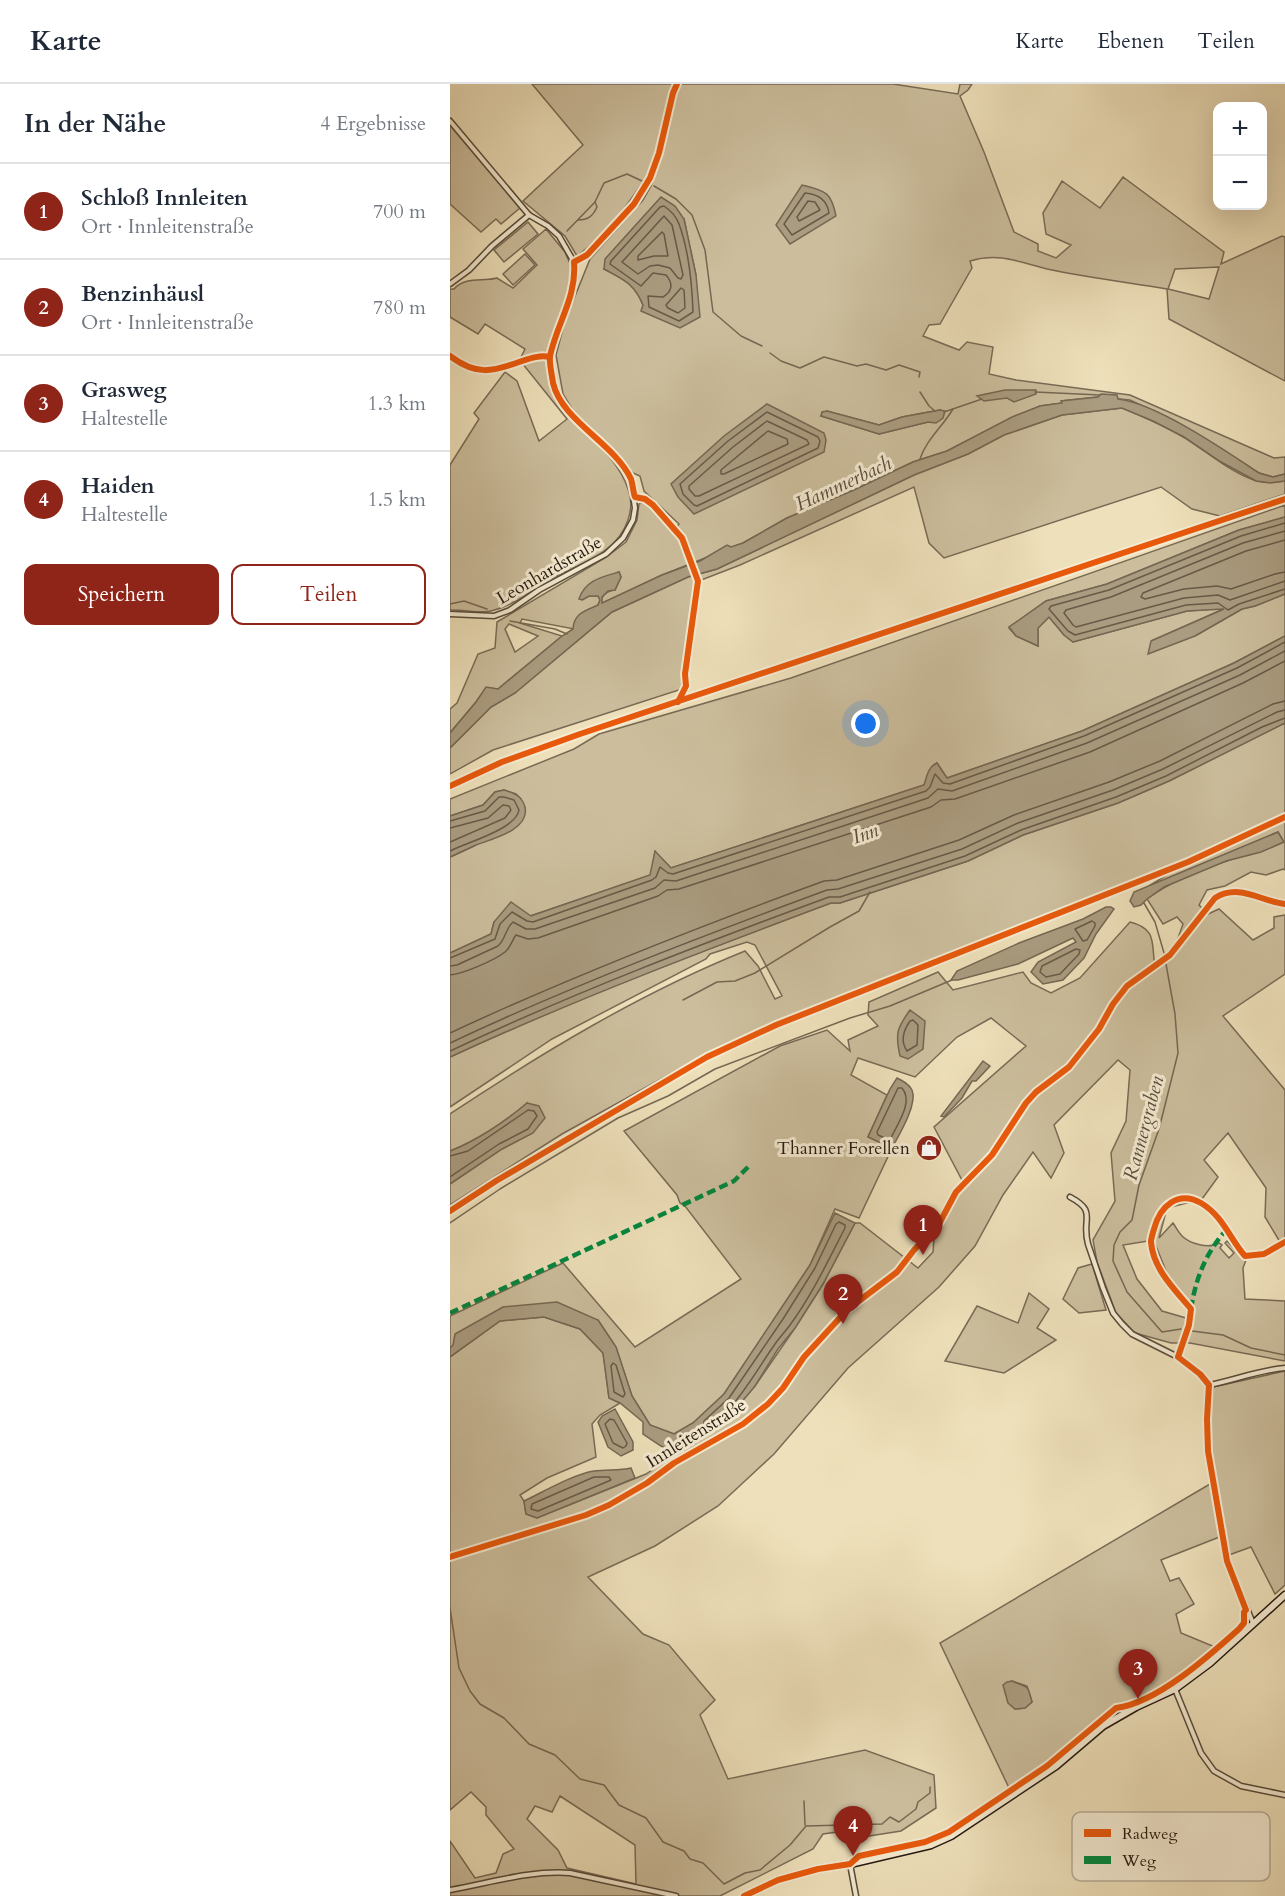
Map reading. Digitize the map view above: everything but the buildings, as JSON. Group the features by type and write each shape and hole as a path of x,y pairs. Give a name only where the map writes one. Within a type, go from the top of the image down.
{"main road":[{"path":"744,1896 778,1880 818,1869 931,1845 951,1836 1056,1766 1103,1726 1136,1707 1175,1689 1209,1663 1285,1595"}],"street":[{"path":"450,121 529,215 548,226 559,236 574,262 587,255 634,204 650,178 677,84"},
{"path":"450,284 470,270 492,246 529,215"},
{"name":"Leonhardstraße","path":"450,614 481,617 507,612 539,590 606,554 623,538 633,520 635,497 632,481 623,466 574,417 554,386 550,357 573,290 574,262"},
{"path":"450,356 477,371 488,371 531,357 550,357"},
{"name":"Innleitenstraße","path":"450,1557 586,1515 609,1505 674,1463 743,1424 768,1404 783,1388 804,1357 847,1310 897,1272 940,1222 956,1192 983,1165 1026,1103 1036,1092 1069,1067 1099,1029 1113,1004 1127,986 1170,955 1205,909 1223,893 1237,891 1285,904"},
{"path":"1070,1197 1083,1204 1088,1212 1085,1233 1113,1313 1132,1334 1178,1357 1200,1374 1209,1385 1208,1451 1227,1562 1253,1623"},
{"path":"1178,1357 1189,1325 1191,1309 1168,1283 1158,1265 1151,1241 1157,1219 1168,1203 1178,1198 1201,1203 1228,1228 1235,1244 1245,1256"},
{"path":"1209,1385 1238,1379 1267,1369 1285,1368"},
{"path":"1175,1689 1201,1753 1214,1772 1241,1786 1285,1795"},
{"path":"850,1864 856,1896"},
{"path":"450,1890 532,1874 558,1872 676,1896"}],"shaded area":[{"path":"532,84 674,84 652,170 646,184 643,182 613,222 577,256 565,236 523,201 583,145"},
{"path":"679,84 893,84 958,94 960,84 972,84 960,96 1014,232 1038,244 1038,251 1056,258 1071,245 1046,234 1043,213 1062,181 1100,208 1123,177 1224,252 1221,264 1282,236 1285,237 1285,381 1169,319 1167,289 1057,271 1003,258 982,258 970,261 972,268 940,324 929,325 923,336 959,350 967,342 993,347 989,374 1016,380 1130,395 1274,458 1285,457 1285,474 1273,477 1259,473 1175,421 1130,400 1098,397 1040,406 947,451 913,462 787,518 743,543 662,575 601,604 605,594 615,590 621,577 619,572 582,600 589,596 598,596 600,600 598,605 574,629 522,619 520,623 562,636 498,689 486,688 450,733 450,709 457,703 478,654 495,648 497,622 605,558 626,542 637,520 639,504 645,501 656,509 674,530 679,524 644,491 640,476 633,473 575,414 563,394 556,355 565,321 590,259 643,200 651,186","holes":["684,219 696,275 643,305 632,287 623,279 604,269","1219,267 1209,299 1168,289 1175,269","940,410 936,422 879,434 821,416 827,411 879,425 902,417","509,624 538,636 515,652 505,629"]},
{"path":"450,124 520,208 501,224 496,219 481,232 450,204"},
{"path":"528,222 538,234 504,262 494,250"},
{"path":"546,229 565,252 571,266 567,304 547,352 520,359 525,349 485,324 478,334 450,317 450,289 464,282 497,278 513,288 537,265 523,249"},
{"path":"525,254 535,265 513,285 503,274"},
{"path":"537,359 547,360 554,392 560,404 616,465 623,477 630,497 628,520 623,532 606,550 551,579 514,602 487,612 450,610 450,465 479,419 474,413 505,372 517,381 539,441 567,419 522,363"},
{"path":"1122,408 1177,434 1248,478 1264,482 1285,481 1285,494 1220,516 1192,509 1161,487 944,558 929,543 914,487 740,565 696,582 682,689 493,750 450,774 450,748 491,707 515,693 612,612 688,577 717,569 914,475 968,454 1004,435 1062,415"},
{"path":"1285,505 1285,517 1239,530 1107,584 1046,601 1009,628 1016,636 1038,646 1038,628 1049,617 1073,642 1187,611 1226,608 1151,641 1195,636 1242,609 1285,594 1285,636 1234,663 1082,731 947,778 937,763 924,785 671,868 655,852 651,875 530,916 494,922 491,934 450,953 450,857 474,846 521,799 516,794 504,790 495,792 483,805 450,816 450,799 574,749 599,734 791,678"},
{"path":"1285,723 1285,870 1266,875 1251,872 1225,886 1207,890 1199,905 1208,914 1219,909 1253,940 1274,928 1274,917 1285,915 1285,974 1223,1016 1285,1090 1285,1240 1280,1242 1265,1217 1266,1188 1228,1133 1204,1160 1218,1177 1202,1199 1167,1208 1159,1238 1173,1223 1185,1239 1205,1246 1219,1243 1222,1245 1220,1248 1229,1258 1234,1253 1225,1243 1227,1241 1246,1260 1243,1268 1245,1299 1285,1301 1285,1361 1190,1343 1171,1343 1135,1333 1116,1313 1097,1262 1093,1240 1115,1201 1111,1153 1126,1121 1130,1070 1118,1060 1054,1125 1064,1153 1051,1178 1033,1152 1003,1195 975,1246 939,1287 848,1368 774,1454 718,1506 655,1546 588,1577 643,1634 669,1645 715,1700 700,1715 728,1779 865,1750 934,1775 936,1808 901,1831 863,1837 859,1829 823,1834 813,1849 720,1896 450,1896 450,1841 475,1878 496,1873 503,1854 514,1849 486,1815 486,1807 471,1792 450,1810 450,1357 500,1321 544,1317 580,1329 603,1353 609,1398 620,1403 600,1415 592,1424 596,1457 547,1478 520,1495 524,1501 526,1514 537,1518 646,1474 724,1422 755,1386 823,1284 855,1223 860,1223 918,1268 933,1252 934,1239 964,1184 934,1127 1026,1046 991,1018 957,1037 915,1077 858,1058 851,1075 887,1095 868,1137 892,1148 859,1218 835,1209 810,1265 724,1394 693,1423 674,1434 650,1425 632,1396 616,1347 598,1320 503,1307 450,1348 450,1316 563,1263 635,1347 741,1279 685,1206 680,1203 677,1195 624,1131 780,1046 827,1030 850,1051 848,1040 878,1026 868,1015 869,1002 938,972 953,990 1023,972 1031,983 1051,993 1080,978 1130,922 1145,929 1152,938 1155,967 1175,947 1183,924 1177,917 1163,924 1147,899 1195,872 1262,851 1283,841 1278,832 1149,886 1170,873 1167,867 856,990 706,1054 562,1134 450,1205 450,1184 502,1149 532,1133 527,1103 491,1130 450,1151 450,1114 521,1068 593,1025 668,985 745,951 758,966 775,999 782,996 755,945 747,942 710,954 706,959 552,1039 450,1107 450,1057 591,995 687,958 831,903 840,903 968,861 1023,835 1118,803 1169,781","holes":["1154,1241 1170,1281 1195,1308 1193,1320 1162,1311 1137,1279 1123,1245","560,1796 635,1845 636,1884 567,1868 558,1850 527,1819 535,1806 552,1812"]},
{"path":"1092,1264 1106,1310 1079,1313 1063,1299 1078,1268"},
{"path":"1029,1293 1049,1309 1037,1328 1056,1340 1004,1373 945,1361 977,1306 1018,1323"},
{"path":"1285,1371 1285,1585 1275,1594 1251,1547 1229,1555 1211,1452 1210,1419 1213,1387"},
{"path":"1210,1484 1222,1536 1161,1560 1170,1581 1179,1578 1194,1604 1176,1614 1181,1633 1215,1647 1170,1683 1143,1697 1117,1706 1047,1764 1010,1790 940,1643","holes":["1012,1681 1027,1686 1032,1702 1025,1708 1015,1709 1008,1702 1004,1685"]}],"water":[{"path":"802,185 826,193 832,201 836,216 790,244 776,225"},
{"path":"661,197 675,206 684,219 696,275 700,317 680,328 641,311 643,305 632,287 623,279 604,269 605,259"},
{"path":"1005,390 1036,390 1036,394 1014,402 1007,398 984,401 977,396"},
{"path":"1101,394 1117,395 1118,399 1134,402 1171,418 1259,473 1273,477 1285,474 1285,481 1270,483 1256,481 1221,462 1184,437 1122,408 1062,415 1004,435 968,454 914,475 717,569 688,577 612,612 515,693 491,707 450,748 450,733 486,687 498,689 573,629 581,613 598,605 600,600 598,596 579,599 585,587 595,580 619,572 621,577 615,590 608,591 602,597 602,603 662,575 700,561 727,545 731,547 743,543 787,518 913,462 947,451 1012,417 1040,406 1098,397"},
{"path":"767,404 824,433 826,440 824,452 694,514 678,497 671,484 724,436"},
{"path":"827,411 879,425 902,417 945,411 943,418 936,423 928,422 879,434 821,416 822,412"},
{"path":"1285,517 1285,594 1242,609 1195,636 1148,654 1151,641 1224,609 1187,611 1073,642 1049,617 1038,628 1038,646 1016,636 1009,627 1046,601 1107,584 1239,530"},
{"name":"Inn","path":"1285,636 1285,723 1169,781 1118,803 1023,835 968,861 840,903 831,903 735,939 591,996 450,1057 450,953 491,934 494,922 511,902 531,916 650,875 655,851 671,868 924,785 930,769 937,763 947,778 1082,731 1234,663"},
{"path":"504,790 511,792 524,803 525,815 522,822 516,828 500,836 450,857 450,816 483,805 495,792"},
{"path":"1278,832 1284,842 1261,852 1226,861 1164,887 1141,905 1134,907 1130,901 1134,892"},
{"path":"1106,907 1114,909 1096,934 1084,958 1063,980 1043,984 1031,972 1038,962 1076,942 1073,938 1018,964 951,980 957,971 1019,943 1083,919"},
{"path":"910,1010 925,1021 923,1049 908,1059 900,1056 898,1036 900,1026"},
{"path":"983,1061 990,1066 976,1081 972,1081 962,1098 944,1117 941,1116"},
{"path":"897,1078 909,1086 913,1096 907,1119 892,1148 868,1137"},
{"path":"527,1103 539,1106 545,1118 533,1133 502,1149 450,1184 450,1151 490,1130"},
{"path":"835,1213 855,1223 823,1284 795,1328 778,1349 755,1386 725,1422 676,1453 643,1434 643,1422 620,1403 609,1398 603,1353 580,1329 544,1317 500,1321 450,1357 450,1348 453,1345 455,1334 503,1307 557,1302 598,1320 616,1347 632,1396 650,1425 674,1434 693,1423 724,1394 810,1265"},
{"path":"615,1409 633,1442 633,1450 621,1456 608,1447 598,1422 602,1416"},
{"path":"631,1468 635,1478 537,1518 526,1514 524,1501 568,1479 594,1471"},
{"path":"1012,1681 1028,1689 1032,1702 1025,1708 1015,1709 1008,1703 1003,1685"}],"waterway":[{"path":"567,231 595,202 604,183 627,174 642,181"},
{"path":"654,186 676,199 692,215 705,250 713,312 741,336 762,346"},
{"path":"578,220 592,215 597,207 595,202"},
{"path":"770,353 781,361 800,368 824,357 857,366 866,364 886,370 899,365 920,372 919,377"},
{"path":"920,392 935,411"},
{"path":"1035,392 1100,395"},
{"path":"944,412 982,399"},
{"path":"920,459 926,446 953,409"},
{"path":"450,604 464,601 487,609"},
{"path":"510,621 555,629 567,634"},
{"path":"683,1000 717,982 735,981 755,973 859,911 870,892"},
{"name":"Rannergraben","path":"1144,903 1155,922 1164,953 1175,1014 1178,1053 1159,1129 1139,1185 1132,1220 1120,1232 1114,1245 1113,1261 1127,1292 1162,1332 1181,1329"},
{"path":"450,1223 500,1189 618,1118 668,1096 715,1069 850,1018 890,1006 952,980"},
{"name":"Rannergraben","path":"1192,1331 1223,1335 1251,1348 1285,1355"},
{"path":"450,1608 459,1668 470,1691 480,1704 504,1718 529,1744 555,1755 580,1779 604,1785 619,1805 646,1818 663,1842 684,1851 690,1859 703,1863 724,1884 745,1873 760,1870 790,1845 806,1826 882,1824 890,1817 899,1822 916,1809 918,1802 930,1793 930,1787"},
{"path":"804,1801 805,1825"}],"marked path":[{"path":"450,1313 734,1181 751,1164"},
{"path":"1191,1309 1203,1266 1214,1246 1228,1228"}],"cycle path":[{"path":"677,84 650,178 634,204 587,255 574,262 570,298 553,344 550,359 553,383 558,397 577,421 623,466 631,479 635,497 645,499 653,505 682,538 698,581 685,674 686,686 678,702"},
{"path":"450,356 468,367 484,370 502,368 536,357 550,357"},
{"path":"450,786 502,762 580,734 1285,499"},
{"path":"450,1211 496,1181 707,1057 776,1025 1188,862 1285,817"},
{"path":"450,1557 586,1515 609,1505 647,1483 674,1463 743,1424 768,1404 783,1388 804,1357 847,1310 897,1272 940,1222 956,1192 992,1155 1026,1103 1036,1092 1069,1067 1099,1029 1113,1004 1127,986 1170,955 1215,898 1233,892 1250,894 1285,904"},
{"path":"744,1896 778,1880 818,1869 850,1864 859,1856 925,1842 949,1832 1047,1766 1116,1708 1148,1697 1182,1677 1244,1623 1246,1610 1227,1561 1208,1451 1209,1385 1200,1374 1178,1357 1189,1325 1191,1309 1160,1270 1151,1240 1157,1221 1165,1207 1171,1202 1185,1198 1193,1199 1209,1208 1245,1256 1264,1254 1285,1242"}],"place":[{"name":"Thanner Forellen","path":"929,1148"},
{"name":"Schloß Innleiten","path":"923,1255"},
{"name":"Benzinhäusl","path":"843,1324"},
{"name":"Grasweg","path":"1138,1699"},
{"name":"Haiden","path":"853,1856"}],"water label":[{"name":"Hammerbach","path":"843,483"}]}
